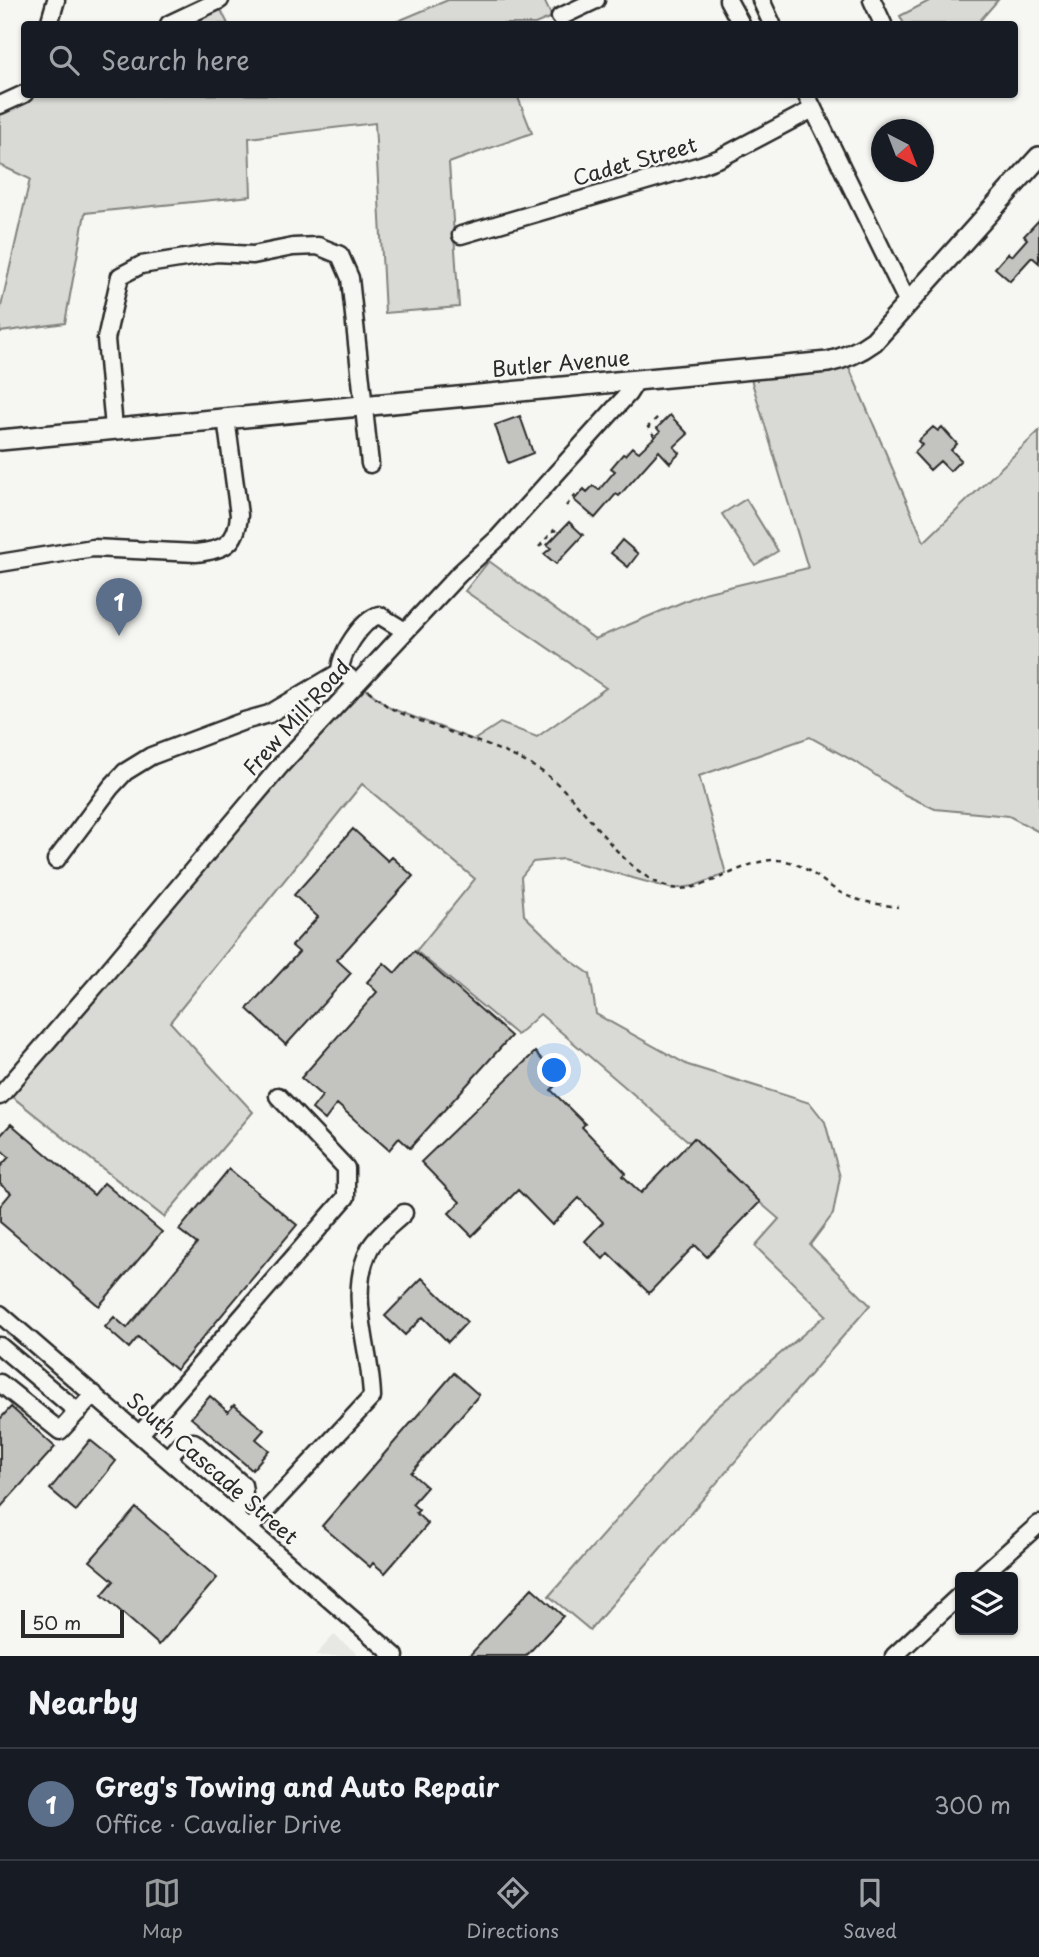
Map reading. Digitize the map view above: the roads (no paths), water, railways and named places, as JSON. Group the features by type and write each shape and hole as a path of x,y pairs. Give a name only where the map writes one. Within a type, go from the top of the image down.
{"main road":[{"name":"Butler Avenue","path":"0,440 845,358 860,352 874,341 1037,163"}],"street":[{"path":"50,21 55,0"},
{"path":"175,21 220,0"},
{"path":"560,17 596,0"},
{"path":"728,0 739,21"},
{"path":"761,0 771,21"},
{"path":"872,0 882,21"},
{"path":"0,105 21,94"},
{"path":"809,102 908,303"},
{"name":"Cadet Street","path":"461,235 720,158 809,102"},
{"path":"114,428 106,339 120,276 141,265 217,253 253,255 293,247 318,246 341,255 351,278 370,464"},
{"name":"Frew Mill Road","path":"0,1096 274,773 459,574 497,538 628,394 637,380"},
{"path":"0,564 93,548 196,552 223,547 233,539 238,529 239,515 226,418"},
{"path":"340,672 340,663 347,651 362,627 374,616 379,615 405,631"},
{"path":"340,672 357,682"},
{"path":"56,860 125,772 151,757 269,714 340,672"},
{"path":"140,1434 346,1197 346,1168 278,1096"},
{"path":"248,1528 372,1397 361,1320 361,1273 371,1246 404,1213"},
{"name":"South Cascade Street","path":"0,1314 395,1656"},
{"path":"0,1346 78,1412"},
{"path":"0,1383 60,1432 94,1394"},
{"path":"168,1458 180,1444 194,1442 243,1485 243,1501 234,1516"},
{"path":"986,1572 1039,1524"},
{"path":"894,1656 955,1600"}],"place":[{"name":"Greg's Towing and Auto Repair","path":"119,636"}]}
